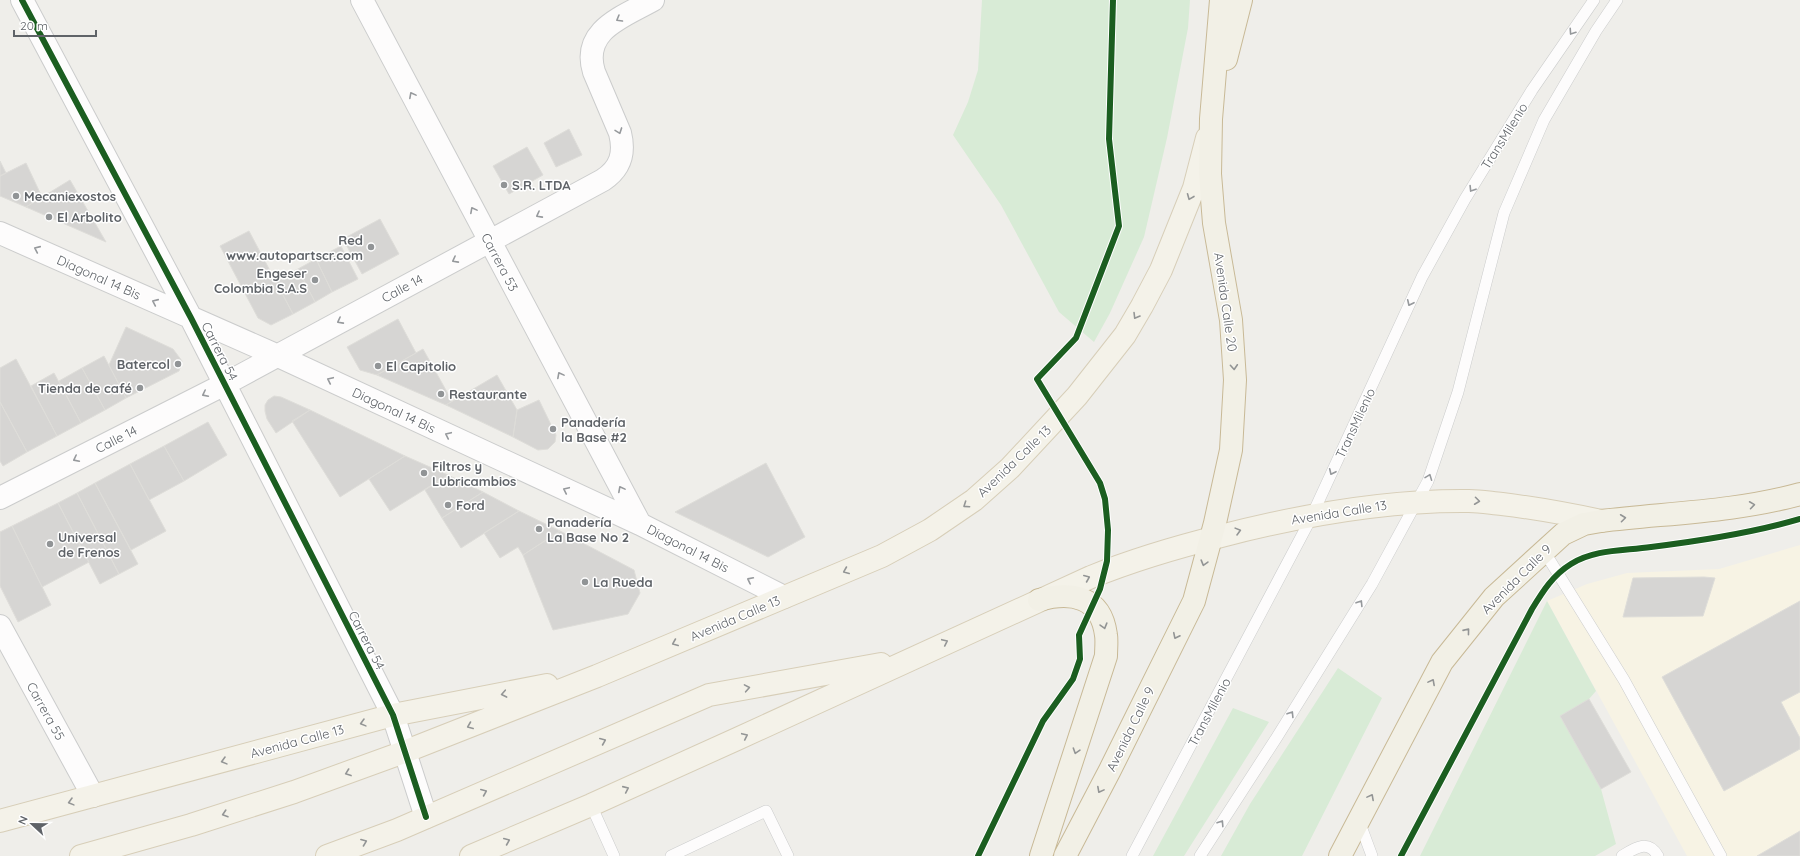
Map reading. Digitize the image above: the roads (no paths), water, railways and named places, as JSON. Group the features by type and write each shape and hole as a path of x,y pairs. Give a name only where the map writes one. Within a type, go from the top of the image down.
{"highway":[{"name":"Avenida Calle 20","path":"1194,601 1211,538 1231,450 1235,380 1231,320 1214,223 1210,174 1211,119 1221,0"},
{"name":"Avenida Calle 20","path":"1211,119 1241,0"},
{"name":"Avenida Calle 9","path":"1340,856 1442,662 1494,597 1563,534 1584,524 1600,521 1738,507 1770,502 1800,494"},
{"path":"1039,600 1055,595 1068,595 1082,598 1093,606 1102,618 1106,635 1106,656 1041,856"},
{"name":"Avenida Calle 9","path":"1065,856 1110,770 1194,601"}],"main road":[{"name":"Avenida Calle 13","path":"81,856 198,823 294,792 404,752 597,676 882,556 930,530 974,500 1005,473 1060,416 1104,364 1125,335 1157,277 1194,188 1211,119"},
{"name":"Avenida Calle 13","path":"471,856 591,805 1113,567 1211,538 1259,526 1333,511 1416,502 1470,500 1538,508 1600,521"},
{"name":"Avenida Calle 13","path":"327,856 426,817 709,695 910,659"},
{"name":"Avenida Calle 13","path":"0,821 393,714 597,676"}],"street":[{"name":"Carrera 54","path":"22,0 191,318 393,714 426,817"},
{"name":"Carrera 53","path":"362,0 640,524"},
{"name":"Calle 14","path":"0,498 225,384 612,174 619,165 623,154 623,143 594,72 591,61 591,51 595,40 609,25 653,0"},
{"name":"Diagonal 14 Bis","path":"0,233 276,355 640,524 784,597"},
{"name":"Carrera 55","path":"0,626 93,796"}],"lane":[{"name":"TransMilenio","path":"1132,856 1272,595 1312,516 1426,271 1466,198 1532,90 1594,0"},
{"name":"TransMilenio","path":"1200,856 1372,584 1428,481 1458,392 1504,213 1544,120 1596,31 1617,0"},
{"path":"1544,551 1624,680 1721,856"},
{"path":"591,805 614,856"},
{"path":"671,856 766,811 788,856"},
{"path":"1359,820 1372,856"},
{"path":"1622,856 1634,848 1644,846 1654,850 1658,856"}],"place":[{"name":"S.R. LTDA","path":"504,185"},
{"name":"Mecaniexostos","path":"16,196"},
{"name":"El Arbolito","path":"49,217"},
{"name":"Red www.autopartscr.com","path":"371,247"},
{"name":"Engeser Colombia S.A.S","path":"315,280"},
{"name":"Batercol","path":"178,364"},
{"name":"El Capitolio","path":"378,366"},
{"name":"Tienda de café","path":"140,388"},
{"name":"Restaurante","path":"441,394"},
{"name":"Panadería la Base #2","path":"553,429"},
{"name":"Filtros y Lubricambios","path":"424,473"},
{"name":"Ford","path":"448,505"},
{"name":"Panadería La Base No 2","path":"539,529"},
{"name":"Universal de Frenos","path":"50,544"},
{"name":"La Rueda","path":"585,582"}]}
